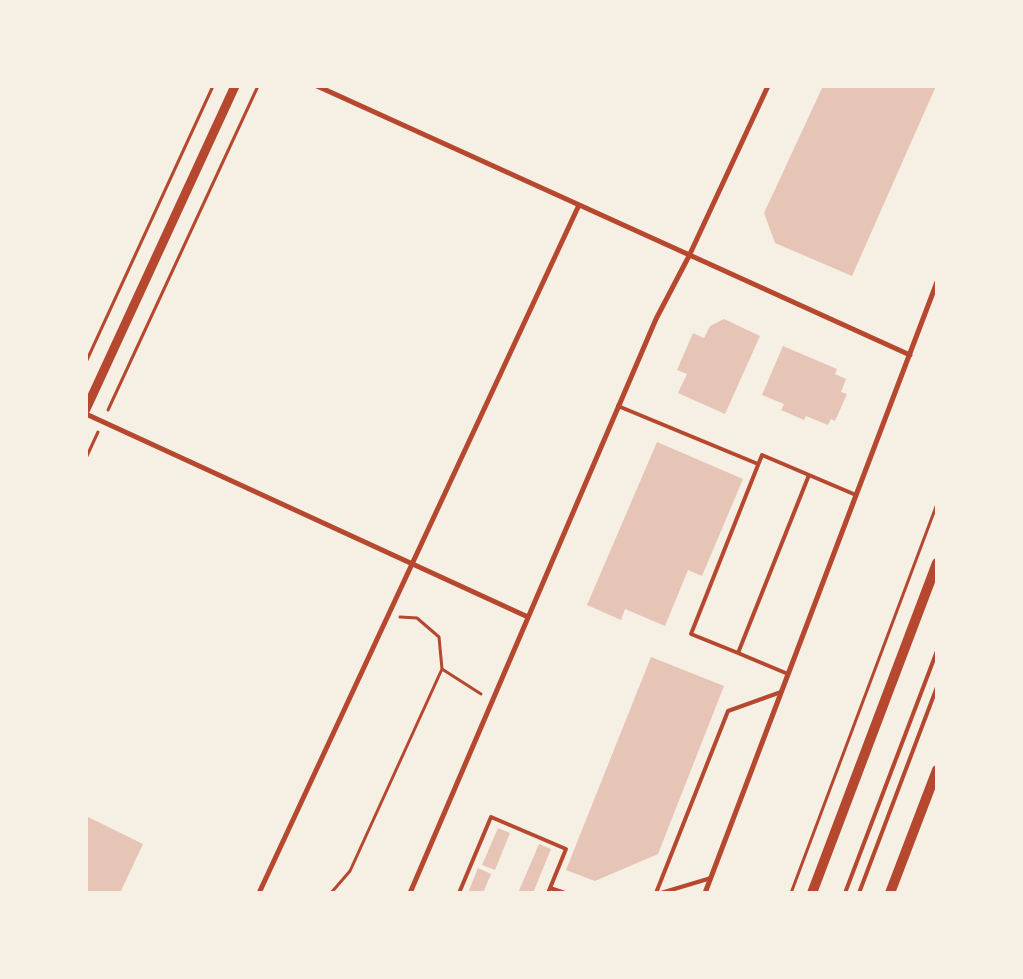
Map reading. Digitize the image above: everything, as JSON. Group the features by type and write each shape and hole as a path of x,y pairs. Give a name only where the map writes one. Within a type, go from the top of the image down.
{"main road":[{"path":"812,893 937,563"},
{"path":"890,893 937,770"}],"street":[{"path":"86,409 235,86"},
{"path":"317,86 910,355"},
{"path":"410,893 656,318 690,256 768,86"},
{"path":"258,893 579,205"},
{"path":"705,893 937,282"},
{"path":"86,414 528,617"}],"lane":[{"path":"618,406 758,464"},
{"path":"788,674 691,634 762,455 856,495"},
{"path":"738,653 809,475"},
{"path":"845,893 937,651"},
{"path":"859,893 937,687"},
{"path":"656,893 728,711 781,692"},
{"path":"459,893 491,817 566,849 548,893"},
{"path":"661,893 710,878"},
{"path":"550,888 565,893"}],"path":[{"path":"86,362 213,86"},
{"path":"86,458 258,86"},
{"path":"791,893 937,504"},
{"path":"331,893 350,871 442,669 439,637 417,618 387,616"},
{"path":"442,669 492,701"}],"building":[{"path":"823,86 936,86 852,276 775,243 764,213"},
{"path":"724,319 760,336 725,414 678,393 687,374 677,370 693,333 704,338 710,326"},
{"path":"783,346 837,369 835,374 846,379 841,392 847,394 835,421 831,419 828,425 806,416 804,420 781,410 784,404 762,395"},
{"path":"657,442 743,479 702,576 688,570 665,626 625,609 621,620 587,605"},
{"path":"651,657 724,686 658,854 595,881 566,870"},
{"path":"86,816 143,844 120,893 86,893"},
{"path":"498,828 510,833 495,870 482,865"},
{"path":"539,844 551,849 533,893 518,893"},
{"path":"478,868 491,874 483,893 468,893"}]}
